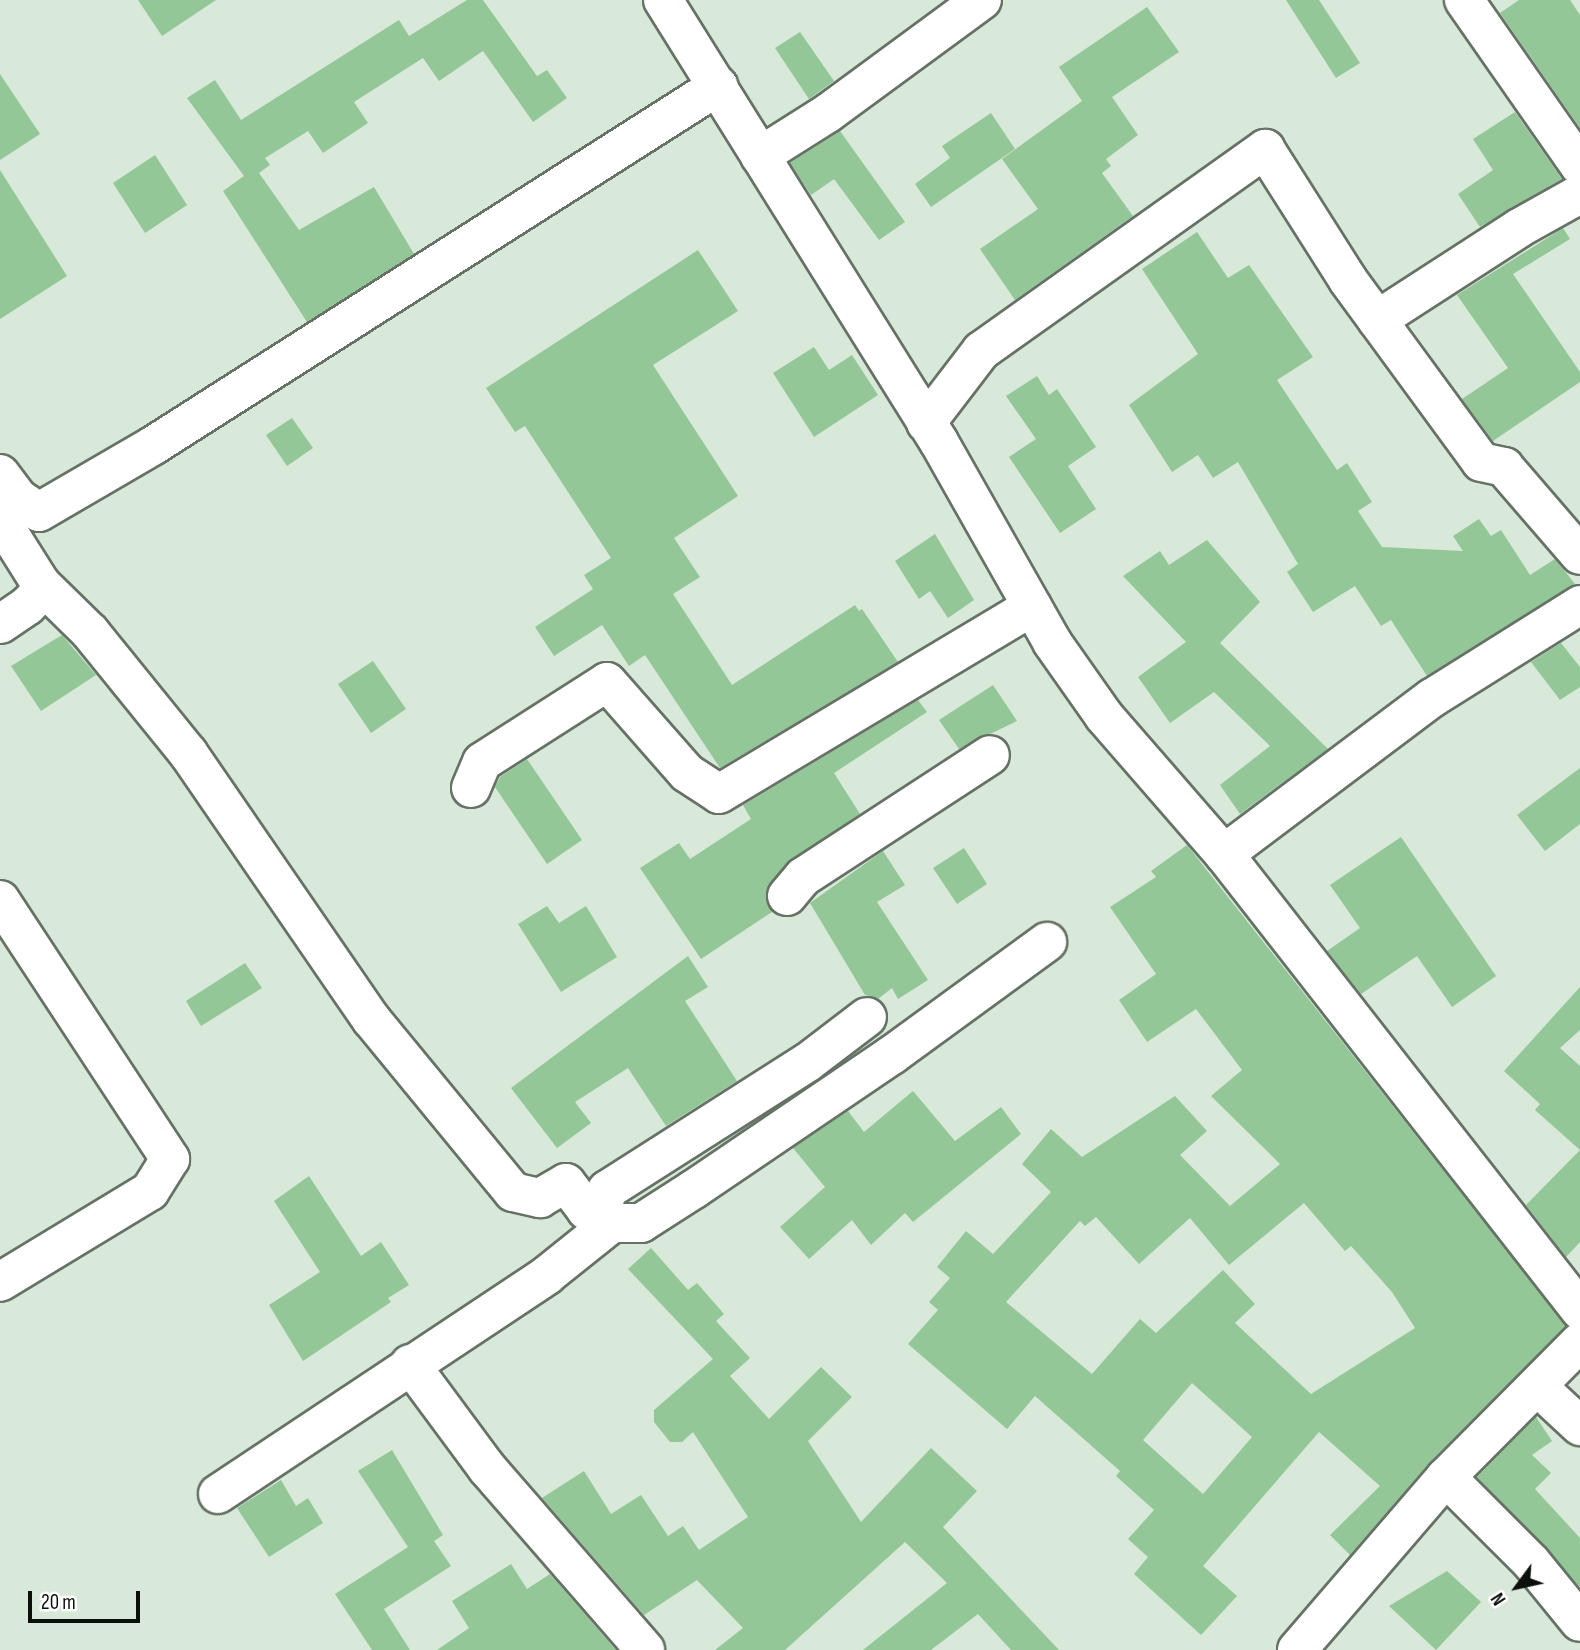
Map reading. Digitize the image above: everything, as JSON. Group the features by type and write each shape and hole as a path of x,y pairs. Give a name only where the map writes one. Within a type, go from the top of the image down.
{"street":[{"path":"663,0 926,423 1032,607 1104,716 1224,853 1580,1310"},
{"path":"760,156 828,113 982,0"},
{"path":"1464,0 1580,166"},
{"path":"0,474 18,498 39,512 154,445 718,86"},
{"path":"926,423 981,351 1265,149 1377,320 1481,462 1504,467 1580,555"},
{"path":"1377,320 1519,228 1580,194"},
{"path":"0,519 41,584 90,632 188,752 371,1018 513,1192 540,1198 565,1183 586,1210 606,1220 641,1223 892,1055 1047,942"},
{"path":"0,624 27,606 39,593 41,584"},
{"path":"1224,853 1432,698 1580,606"},
{"path":"471,788 482,762 607,682 687,773 719,794 1032,607"},
{"path":"787,896 803,877 990,755"},
{"path":"0,900 170,1159 149,1191 0,1282"},
{"path":"218,1494 547,1275 606,1220 607,1190 808,1062 867,1017"},
{"path":"1297,1650 1446,1477 1580,1342"},
{"path":"410,1364 487,1468 645,1650"},
{"path":"1536,1386 1580,1426"},
{"path":"1580,1446 1575,1450 1580,1455"},
{"path":"1446,1477 1531,1562 1580,1622"}],"building":[{"path":"138,0 216,0 162,36"},
{"path":"467,0 483,0 537,76 547,70 567,98 533,122 483,51 439,81 423,58 354,102 368,123 323,153 308,131 265,158 270,165 259,173 299,230 374,187 414,254 307,322 223,191 244,176 187,98 215,80 241,120 399,20 409,36"},
{"path":"1286,0 1319,0 1360,63 1336,78"},
{"path":"1519,0 1570,0 1580,15 1580,128 1500,13"},
{"path":"1147,7 1179,52 1112,97 1138,135 1106,159 1111,166 1102,173 1133,216 1015,300 980,249 1038,209 1002,159 1082,101 1059,67"},
{"path":"800,32 834,81 809,99 775,48"},
{"path":"0,74 40,134 0,160"},
{"path":"1515,112 1562,179 1480,227 1458,194 1493,170 1473,139"},
{"path":"991,113 1015,149 931,207 915,184 950,158 942,146"},
{"path":"840,131 905,222 879,240 834,179 811,195 790,163"},
{"path":"155,155 187,205 145,233 113,183"},
{"path":"0,170 67,276 0,319"},
{"path":"1563,228 1570,239 1513,274 1580,372 1580,382 1493,441 1462,399 1508,368 1457,295"},
{"path":"1197,232 1228,278 1249,265 1313,357 1277,380 1337,470 1347,463 1372,502 1358,511 1382,547 1463,551 1453,536 1479,519 1491,536 1501,530 1530,575 1555,559 1575,584 1427,676 1391,620 1381,626 1355,586 1313,612 1287,572 1298,564 1238,462 1213,478 1198,455 1172,472 1129,405 1198,354 1142,269"},
{"path":"698,250 738,311 653,365 738,496 674,538 700,577 673,594 732,685 855,605 859,611 862,609 898,662 720,768 645,655 629,666 602,625 554,656 535,627 593,589 584,575 611,558 525,426 515,432 486,388"},
{"path":"814,347 829,370 852,355 878,395 814,437 773,373"},
{"path":"1037,376 1049,395 1057,389 1096,447 1068,466 1096,509 1060,533 1009,457 1036,439 1006,396"},
{"path":"292,418 313,448 287,466 266,435"},
{"path":"935,534 974,600 948,618 930,591 919,599 895,561"},
{"path":"1207,540 1260,602 1220,643 1328,749 1240,814 1220,785 1270,746 1214,692 1170,723 1138,677 1186,642 1123,576 1160,551 1169,565"},
{"path":"62,635 96,675 41,711 11,666"},
{"path":"1561,643 1580,667 1580,687 1560,700 1531,662"},
{"path":"373,661 406,709 371,733 338,684"},
{"path":"993,685 1017,721 959,749 939,720"},
{"path":"918,700 927,712 834,773 860,814 787,863 766,892 772,912 701,959 640,868 679,843 690,859 751,819 743,805"},
{"path":"527,759 582,840 547,864 495,787 500,777"},
{"path":"1580,768 1580,824 1545,851 1517,815"},
{"path":"1401,837 1496,976 1452,1007 1417,956 1361,994 1327,951 1360,928 1330,885"},
{"path":"1187,845 1566,1326 1430,1462 1350,1555 1330,1535 1380,1486 1319,1432 1203,1566 1237,1596 1201,1635 1134,1574 1148,1557 1128,1539 1154,1510 1116,1476 1120,1471 1035,1396 1007,1429 908,1344 938,1310 929,1302 950,1278 937,1267 966,1231 993,1254 1051,1192 1022,1164 1051,1129 1082,1157 1175,1096 1207,1131 1180,1155 1230,1206 1280,1164 1211,1096 1242,1070 1196,1009 1147,1042 1119,1000 1156,974 1110,907 1156,877 1151,871","holes":["1304,1203 1345,1251 1351,1246 1392,1292 1415,1328 1311,1394 1235,1323 1255,1304 1223,1270 1156,1333 1140,1319 1092,1374 1006,1302 1080,1221 1085,1226 1096,1217 1139,1264 1190,1218 1229,1265","1192,1383 1252,1437 1203,1494 1143,1440"]},
{"path":"964,848 987,884 957,904 933,868"},
{"path":"883,851 905,885 877,902 928,980 898,999 892,988 878,999 865,995 810,903"},
{"path":"547,906 559,923 586,906 617,957 561,992 518,924"},
{"path":"688,956 708,987 685,1001 737,1081 666,1126 628,1068 575,1102 591,1123 557,1148 511,1088"},
{"path":"245,963 262,988 201,1026 186,1001"},
{"path":"1580,987 1580,1030 1560,1048 1580,1066 1580,1150 1535,1110 1540,1104 1504,1071"},
{"path":"913,1091 955,1141 1001,1107 1021,1134 913,1222 905,1213 871,1245 852,1220 809,1259 780,1227 825,1187 793,1148 848,1111 864,1132"},
{"path":"1580,1150 1580,1242 1566,1257 1526,1205"},
{"path":"309,1176 361,1256 381,1242 409,1285 388,1298 391,1302 303,1361 269,1305 320,1272 274,1201"},
{"path":"651,1248 688,1290 697,1283 724,1314 716,1321 750,1358 730,1376 769,1419 821,1367 852,1397 808,1441 861,1522 931,1448 977,1491 943,1527 1059,1650 1011,1650 978,1614 931,1650 863,1650 947,1583 905,1542 785,1650 715,1650 743,1628 697,1580 644,1615 542,1498 584,1471 611,1514 641,1495 668,1536 683,1526 699,1550 748,1517 693,1432 682,1442 670,1442 654,1422 654,1410 713,1359 628,1269"},
{"path":"1536,1417 1552,1441 1532,1455 1551,1473 1535,1489 1580,1538 1580,1587 1477,1477"},
{"path":"392,1450 443,1535 434,1541 451,1566 384,1609 410,1650 372,1650 335,1594 408,1547 358,1471"},
{"path":"281,1480 296,1506 308,1498 323,1523 269,1557 237,1508"},
{"path":"511,1564 527,1589 550,1574 616,1650 437,1650 469,1628 452,1601"},
{"path":"1447,1571 1481,1602 1436,1650 1389,1606"}]}
